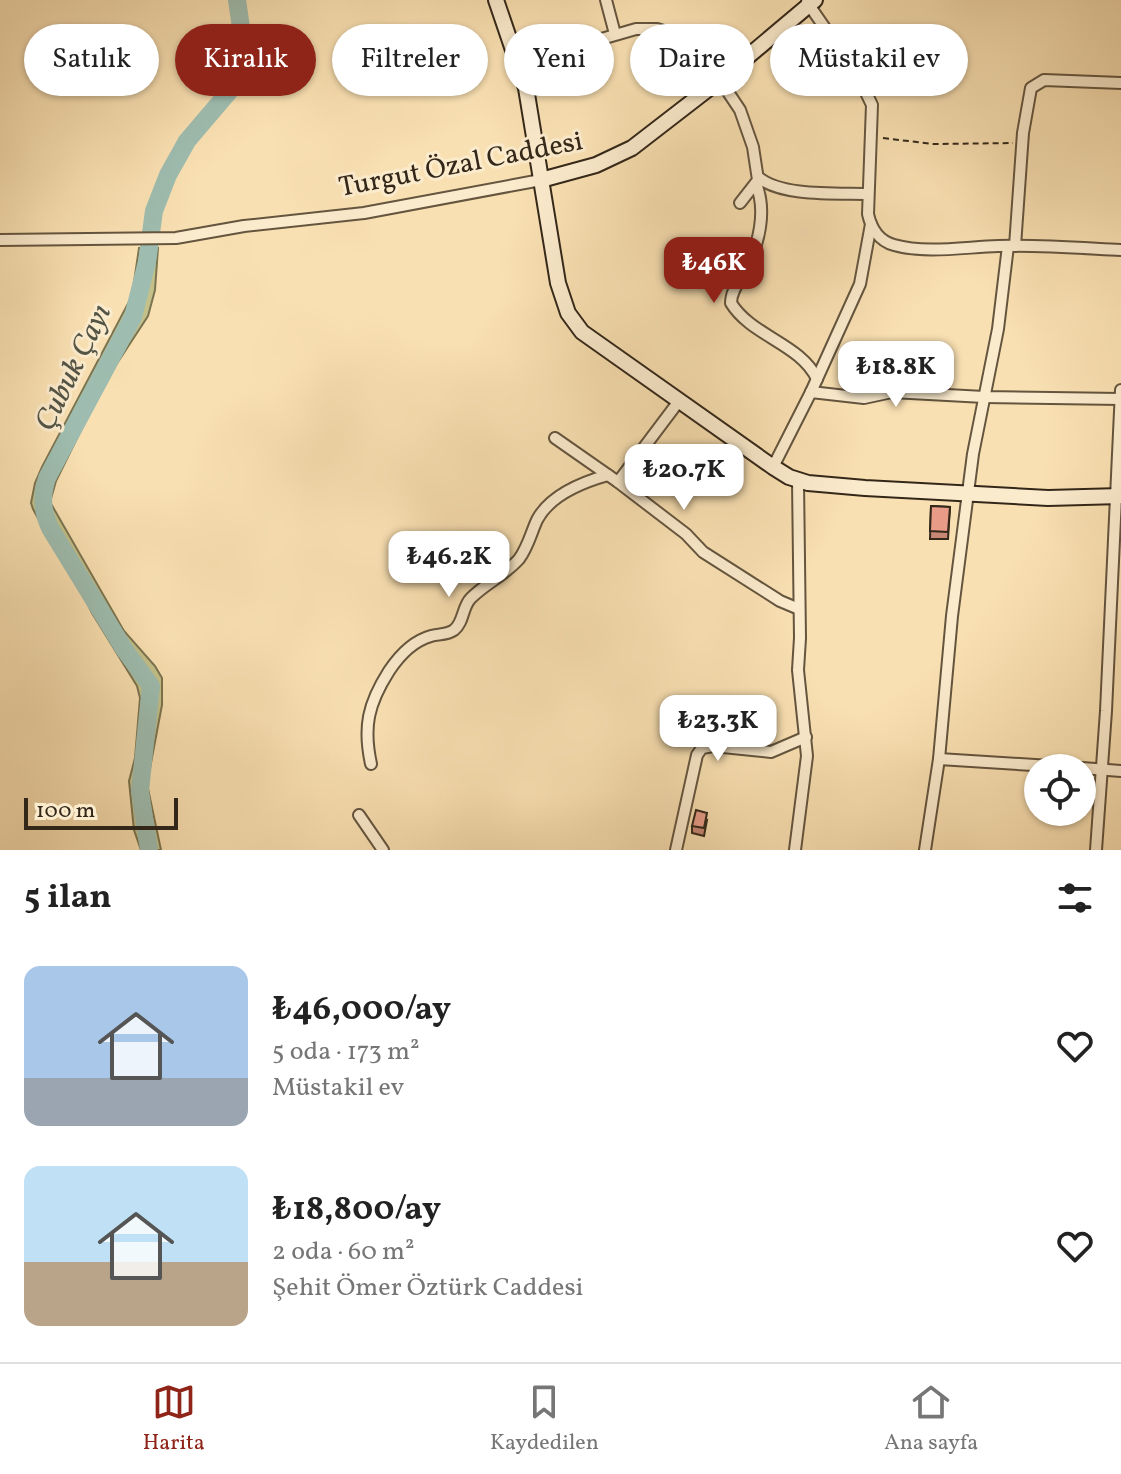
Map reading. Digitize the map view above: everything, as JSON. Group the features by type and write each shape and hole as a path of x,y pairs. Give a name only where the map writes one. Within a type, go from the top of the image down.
{"street":[{"path":"496,0 504,24"},
{"path":"606,0 615,34 630,31"},
{"path":"773,467 860,284 871,224 868,194 872,105 858,76 810,1"},
{"name":"Turgut Özal Caddesi","path":"754,50 810,1"},
{"path":"925,850 939,759 952,616 973,454 1012,246 1030,92 1034,85 1044,80 1121,83"},
{"path":"526,96 534,126 558,283 568,313 593,341 773,467 798,481 851,487 1048,498 1119,496"},
{"name":"Turgut Özal Caddesi","path":"0,240 192,236 244,226 364,213 541,180 620,155 700,96"},
{"path":"730,96 744,120 753,147 760,209 754,254 732,294 731,303 741,316 809,366 817,379"},
{"path":"757,180 784,189 868,194"},
{"path":"740,203 757,180"},
{"path":"871,224 886,242 904,247 951,249 1012,246 1121,250"},
{"path":"1096,850 1116,594 1121,390"},
{"path":"811,392 854,398 892,392 1121,399"},
{"path":"371,764 366,736 368,716 382,683 398,659 418,642 456,628 470,599 505,573 521,556 538,518 583,484 613,478 679,401"},
{"path":"555,438 686,534 703,552 780,601 799,609"},
{"path":"795,850 807,756 798,670 798,481"},
{"path":"676,850 699,750 713,746 771,752 806,737"},
{"path":"939,759 1024,764"},
{"path":"1096,769 1121,771"},
{"path":"359,815 383,850"}],"path":[{"path":"883,138 933,144 1022,142"}],"shaded area":[{"path":"139,248 158,248 155,290 148,316 89,414 56,481 50,502 124,631 162,678 162,705 147,784 161,850 141,850 134,830 129,781 135,758 140,698 137,686 31,503 42,467 132,296"}],"building":[{"path":"931,506 950,507 948,532 930,531"},
{"path":"696,810 707,813 704,828 692,826"}],"waterway":[{"name":"Çubuk Çayı","path":"149,850 140,791 151,686 124,649 50,528 43,497 47,478 133,317 147,262 154,211 168,175 187,141 233,87 241,71 244,48 237,0"}]}
